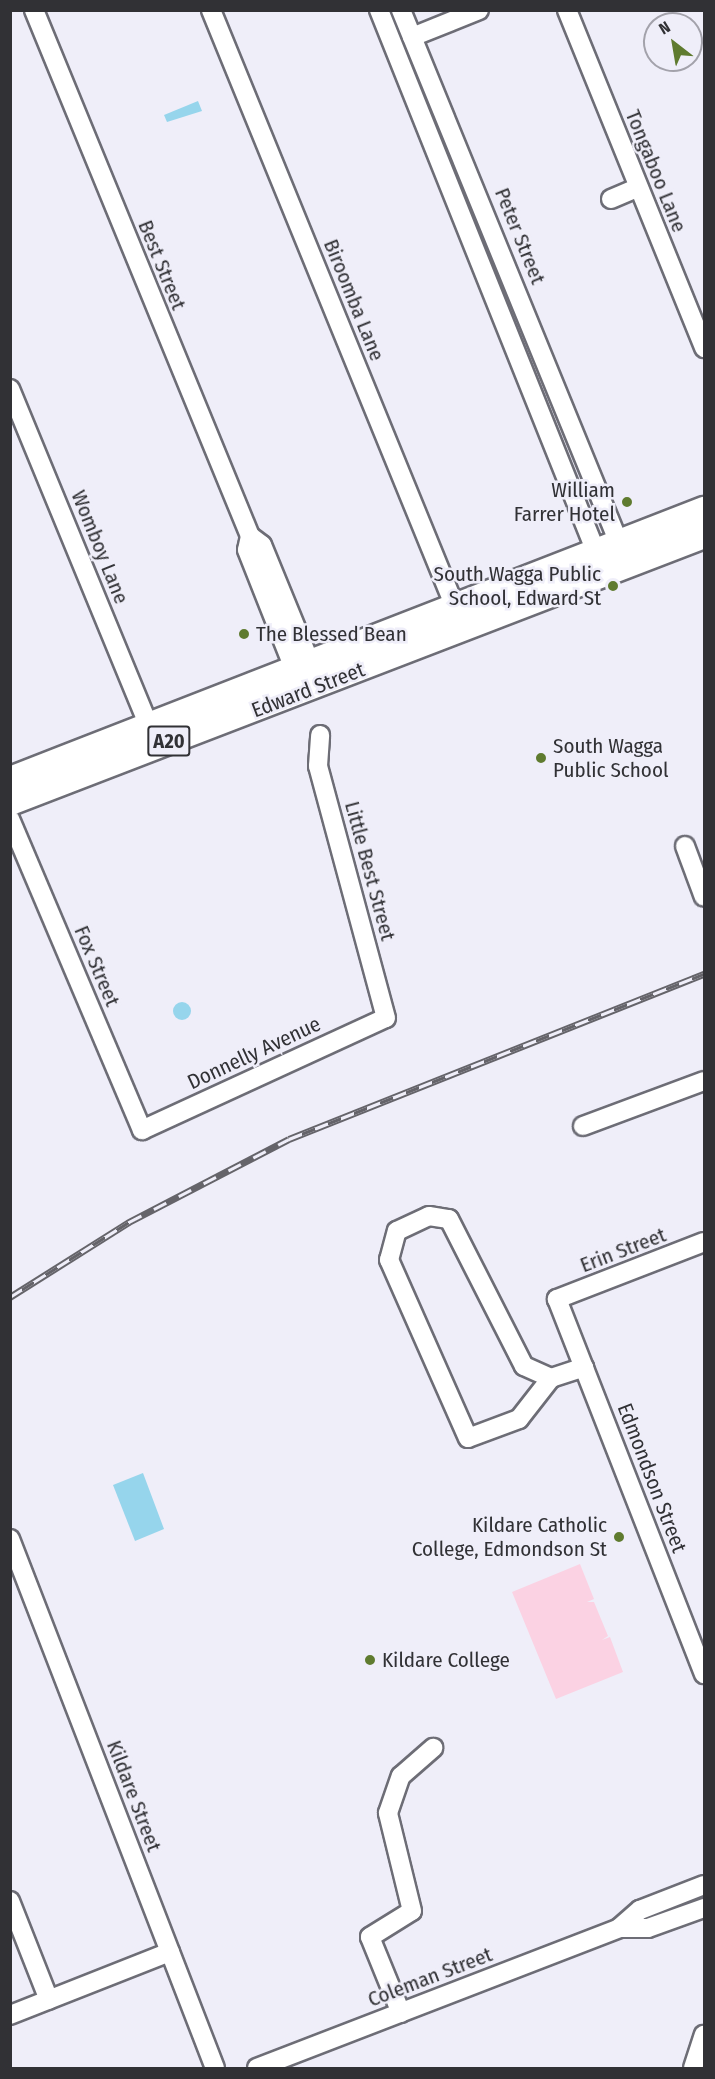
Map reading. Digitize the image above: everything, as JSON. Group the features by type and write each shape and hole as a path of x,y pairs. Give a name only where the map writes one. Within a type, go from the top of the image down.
{"highway":[{"name":"Edward Street","path":"10,802 307,677 455,607 705,510"},
{"name":"Edward Street","path":"10,780 148,723 307,677 705,535"}],"street":[{"name":"Best Street","path":"34,10 250,536 248,550 307,677"},
{"name":"Biroomba Lane","path":"212,10 455,607"},
{"path":"379,10 546,428 608,548"},
{"name":"Peter Street","path":"401,10 498,240 569,418 608,548"},
{"path":"412,37 479,10"},
{"name":"Tongaboo Lane","path":"567,10 705,348"},
{"path":"403,71 423,62"},
{"path":"441,165 462,156"},
{"path":"611,199 639,187"},
{"path":"474,248 498,240"},
{"path":"512,343 535,333"},
{"name":"Womboy Lane","path":"10,389 148,723"},
{"path":"546,428 569,418"},
{"name":"Little Best Street","path":"320,735 318,766 386,1018"},
{"name":"Fox Street","path":"10,819 142,1130"},
{"path":"684,846 705,897"},
{"name":"Donnelly Avenue","path":"142,1130 386,1018"},
{"path":"583,1126 705,1081"},
{"path":"551,1378 516,1356 449,1219 429,1216 397,1231 389,1260 468,1438 519,1419 551,1378 584,1367"},
{"name":"Erin Street","path":"557,1299 705,1242"},
{"name":"Edmondson Street","path":"557,1299 705,1674"},
{"name":"Kildare Street","path":"10,1539 215,2068"},
{"path":"401,2013 370,1937 412,1911 388,1813 401,1776 433,1748"},
{"name":"Coleman Street","path":"619,1929 639,1910 705,1885"},
{"path":"10,1901 49,2000"},
{"name":"Coleman Street","path":"257,2068 619,1929 648,1928 705,1908"},
{"path":"10,2015 170,1952"},
{"path":"693,2068 705,2035"}],"shaded area":[{"path":"580,1564 594,1599 587,1602 594,1602 608,1636 602,1640 610,1637 623,1672 556,1699 512,1592"}],"water":[{"path":"198,101 202,111 167,122 164,115"},
{"path":"182,1002 188,1005 191,1011 188,1017 182,1020 176,1017 173,1011 176,1005"},
{"path":"143,1473 164,1529 135,1541 113,1485"}],"railway":[{"path":"10,1297 129,1222 289,1139 704,974"}],"place":[{"name":"William Farrer Hotel","path":"627,502"},
{"name":"South Wagga Public School, Edward St","path":"613,586"},
{"name":"The Blessed Bean","path":"244,634"},
{"name":"South Wagga Public School","path":"541,758"},
{"name":"Kildare Catholic College, Edmondson St","path":"619,1537"},
{"name":"Kildare College","path":"370,1660"}]}
